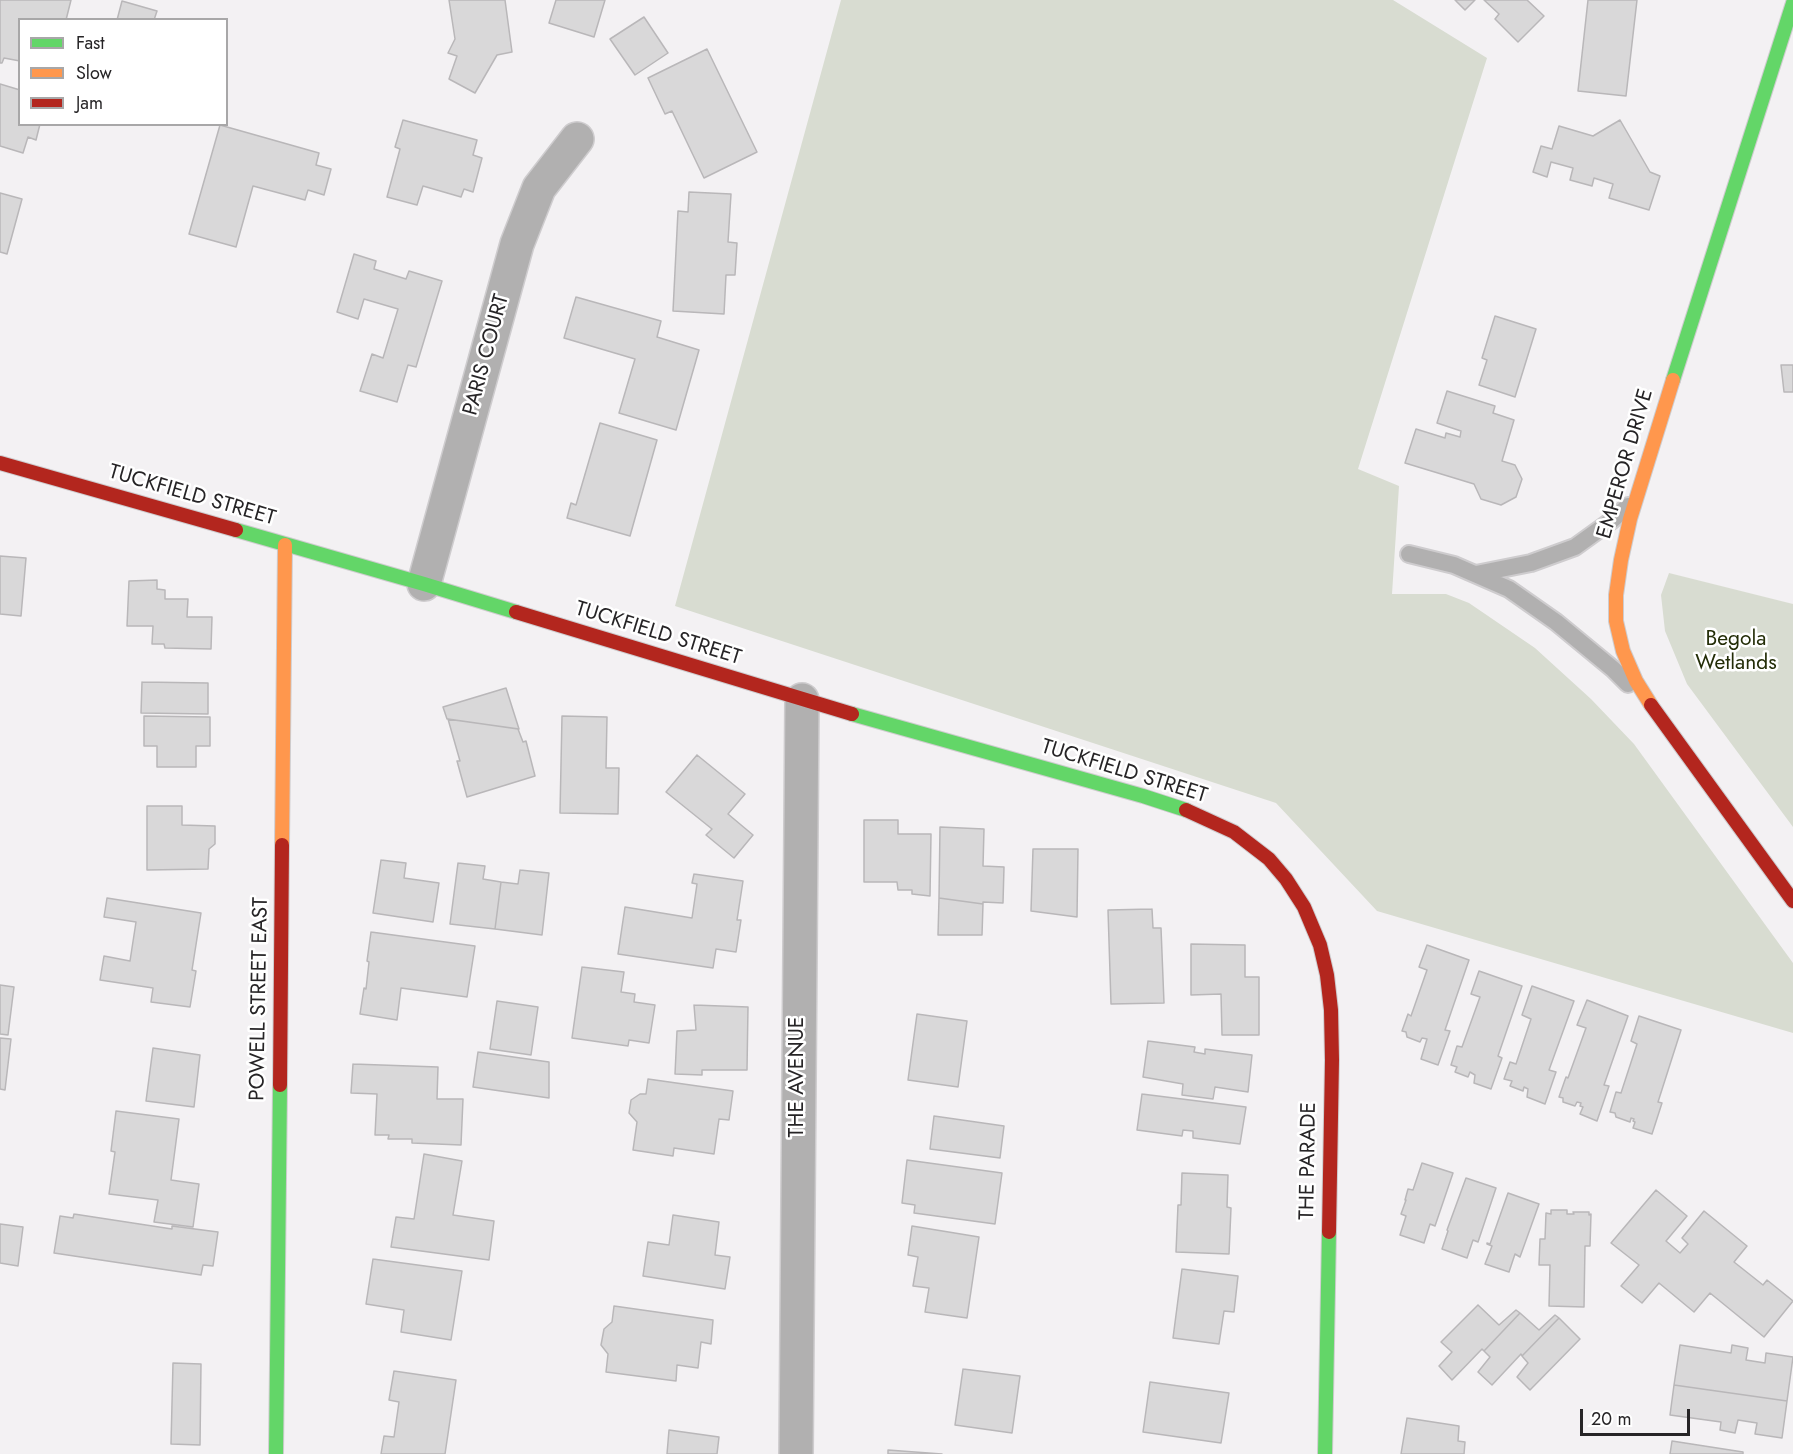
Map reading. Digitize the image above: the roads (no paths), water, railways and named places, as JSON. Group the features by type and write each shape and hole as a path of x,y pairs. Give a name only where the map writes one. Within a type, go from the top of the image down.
{"main road":[{"name":"EMPEROR DRIVE","path":"1793,3 1630,519 1616,596 1616,621 1623,651 1635,681 1793,901"},
{"name":"TUCKFIELD STREET","path":"0,463 424,584 802,700 1143,796 1192,812 1234,832 1269,859 1286,879"},
{"name":"POWELL STREET EAST","path":"276,1454 285,545"},
{"name":"THE PARADE","path":"1286,879 1304,907 1320,945 1328,975 1331,1010 1325,1454"}],"street":[{"name":"PARIS COURT","path":"424,584 517,244 539,188 577,139"},
{"name":"THE AVENUE","path":"796,1454 802,700"}],"lane":[{"path":"1476,573 1531,563 1575,547 1611,522 1638,496"},
{"path":"1409,554 1454,565 1509,589 1556,622 1613,669 1656,712"}],"park label":[{"name":"Begola Wetlands","path":"1736,652"}]}
